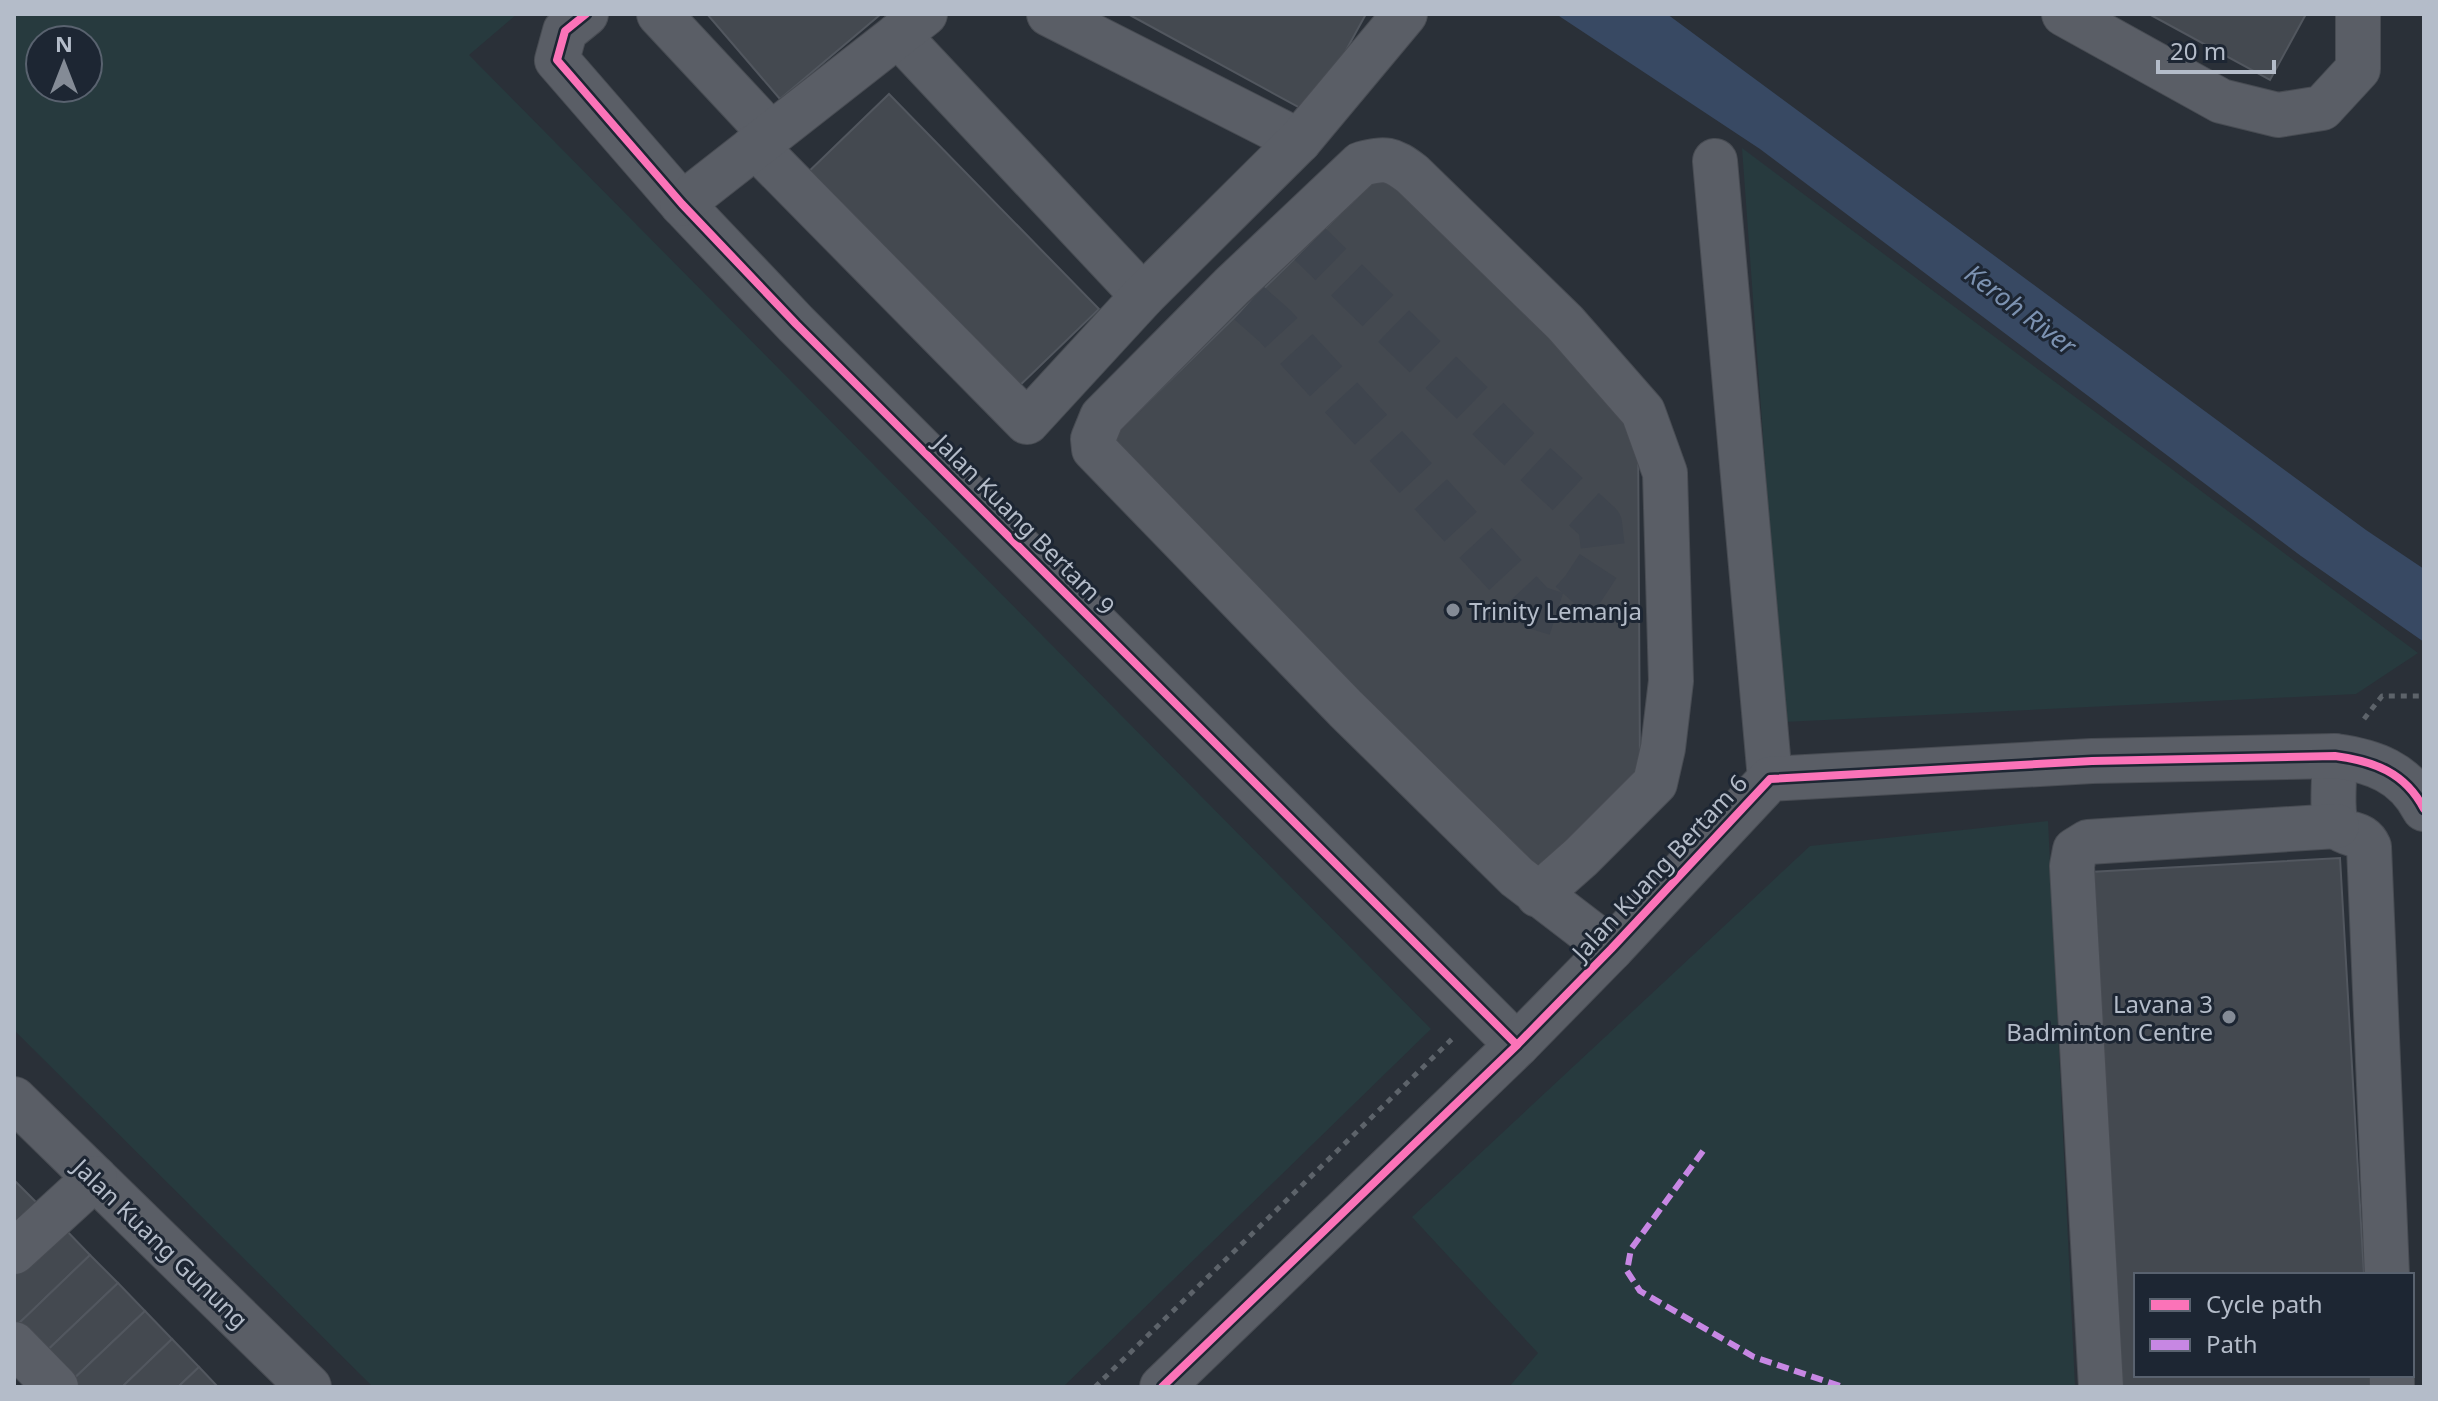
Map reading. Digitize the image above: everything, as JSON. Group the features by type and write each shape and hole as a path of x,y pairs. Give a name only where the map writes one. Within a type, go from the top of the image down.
{"street":[{"name":"Jalan Kuang Bertam 9","path":"586,14 565,31 557,60 682,204 796,324 1517,1045"},
{"path":"659,14 763,140 1027,422 1143,296 1299,141 1405,14"},
{"path":"1049,14 1299,141"},
{"path":"2064,14 2221,101 2278,115 2322,108 2358,69 2358,14"},
{"path":"682,204 912,24 1143,296"},
{"path":"1538,895 1655,783 1663,748 1671,681 1665,473 1643,412 1565,323 1397,162 1383,159 1361,164 1302,235 1241,295 1102,417 1093,439 1094,449 1346,709 1517,877 1538,895 1611,949"},
{"path":"1715,161 1770,779"},
{"path":"2335,756 2337,826"},
{"name":"Jalan Kuang Bertam 6","path":"1162,1387 1517,1045 1770,779 2092,761 2335,756 2365,760 2397,774 2416,794 2424,809"},
{"path":"2101,1387 2072,866 2075,850 2088,842 2337,826 2361,835 2369,847 2387,1273"},
{"name":"Jalan Kuang Gunung","path":"14,1099 309,1387"},
{"path":"14,1252 95,1178"},
{"path":"14,1344 56,1387"}],"path":[{"path":"2382,696 2424,696"},
{"path":"1095,1387 1484,1009"}],"green space":[{"path":"14,14 517,14 469,55 1431,1029 1063,1387 373,1387 14,1030"},
{"path":"1742,148 2418,653 2356,694 1784,722"},
{"path":"2048,821 2075,1387 1509,1387 1538,1353 1412,1217 1810,846"}],"water":[{"name":"Keroh River","path":"1556,14 1667,14 2366,530 2424,569 2424,642 2301,556 1760,149"}],"building":[{"path":"707,14 881,14 780,99"},
{"path":"1128,14 1366,14 1311,114"},
{"path":"2149,14 2306,14 2270,80"},
{"path":"889,94 1099,309 1012,393 802,178"},
{"name":"Trinity Lemanja","path":"1384,171 1638,426 1640,774 1533,879 1104,445"},
{"path":"2340,858 2364,1273 2134,1273 2134,1377 2370,1377 2370,1387 2119,1387 2090,872"},
{"path":"14,1180 41,1207 14,1233"},
{"path":"63,1227 90,1255 14,1328 14,1274"},
{"path":"90,1255 118,1283 37,1360 14,1328"},
{"path":"118,1283 145,1311 65,1387 37,1360"},
{"path":"145,1311 172,1339 122,1387 65,1387"},
{"path":"172,1339 199,1367 178,1387 122,1387"},
{"path":"199,1367 218,1387 178,1387"}],"tunnel":[{"path":"1249,303 1275,326 1535,607 1560,615 1583,589 1604,557 1600,524 1310,244"}],"marked path":[{"path":"1703,1151 1631,1249 1627,1271 1640,1291 1754,1357 1843,1387"}],"cycle path":[{"path":"586,14 565,31 557,60 682,204 796,324 1517,1045"},
{"path":"1162,1387 1517,1045 1770,779 2092,761 2335,756 2387,770 2407,786 2424,809"}],"place":[{"name":"Trinity Lemanja","path":"1453,610"},
{"name":"Lavana 3 Badminton Centre","path":"2229,1017"}]}
